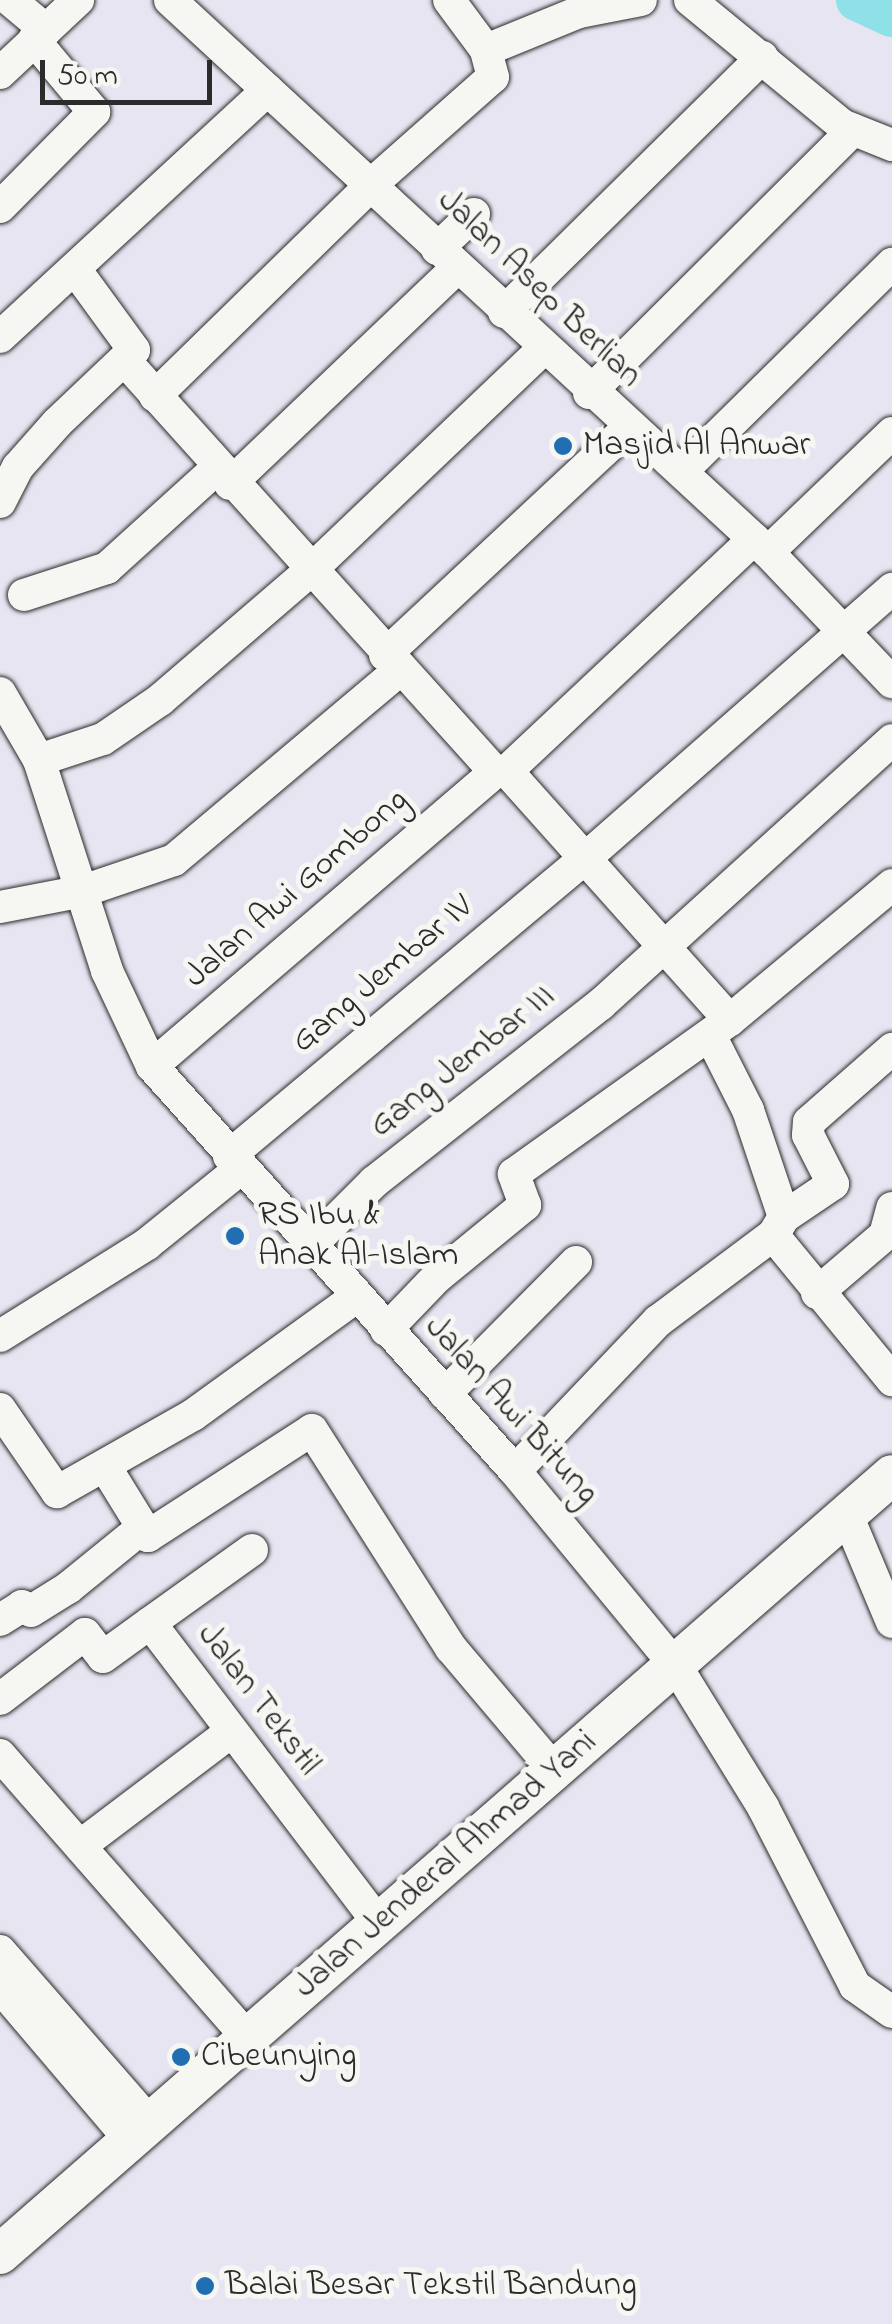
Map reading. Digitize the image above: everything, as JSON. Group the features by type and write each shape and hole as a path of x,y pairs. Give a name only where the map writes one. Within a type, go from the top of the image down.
{"main road":[{"name":"Jalan Jenderal Ahmad Yani","path":"0,2254 892,1476"}],"street":[{"path":"0,208 94,112 10,0"},
{"path":"0,73 78,0"},
{"name":"Jalan Asep Berlian","path":"170,0 373,183 628,429 682,471 761,546 892,682"},
{"path":"155,396 373,183 493,77 486,50 449,0"},
{"path":"690,0 854,130 892,145"},
{"path":"486,50 578,12 632,1"},
{"path":"504,312 763,57"},
{"path":"0,337 268,90"},
{"path":"589,393 854,130"},
{"path":"24,595 55,590 107,568 223,476 447,258 474,214"},
{"path":"682,471 892,264"},
{"path":"0,502 18,467 57,423 126,363 132,341 75,270"},
{"path":"22,750 126,726 312,570 543,349"},
{"path":"126,363 392,662 588,856 669,944 720,1027 748,1110 778,1226 817,1293 892,1380"},
{"path":"0,907 83,891 174,860 392,662 628,429"},
{"name":"Jalan Awi Gombong","path":"152,1066 501,772 892,432"},
{"name":"Gang Jembar IV","path":"0,1336 147,1244 234,1162 846,633 892,588"},
{"name":"Jalan Awi Bitung","path":"0,692 83,891 124,1017 152,1066 356,1298 516,1471 676,1666 762,1807 854,1986 892,2012"},
{"name":"Gang Jembar III","path":"310,1246 374,1182 541,1054 669,944 892,740"},
{"path":"386,1330 437,1277 525,1205 514,1174 720,1027 892,886"},
{"path":"516,1471 658,1321 833,1184 807,1132 809,1122 892,1049"},
{"path":"817,1293 884,1234 892,1208"},
{"path":"444,1394 576,1262"},
{"path":"0,1409 57,1492 106,1468 293,1348 356,1298"},
{"path":"106,1468 148,1536 312,1430 451,1648 556,1771"},
{"path":"847,1515 892,1622"},
{"path":"0,1620 22,1606 31,1611 68,1588 142,1527"},
{"name":"Jalan Tekstil","path":"252,1550 150,1623 379,1924"},
{"path":"0,1699 85,1634 104,1657 150,1623"},
{"path":"80,1846 231,1732"},
{"path":"0,1755 248,2038"},
{"path":"0,1951 141,2132"},
{"path":"0,1986 141,2132"}],"waterway":[{"path":"857,0 892,16"}],"place":[{"name":"Masjid Al Anwar","path":"563,446"},
{"name":"RS Ibu & Anak Al-Islam","path":"235,1236"},
{"name":"Cibeunying","path":"181,2057"},
{"name":"Balai Besar Tekstil Bandung","path":"205,2286"}]}
